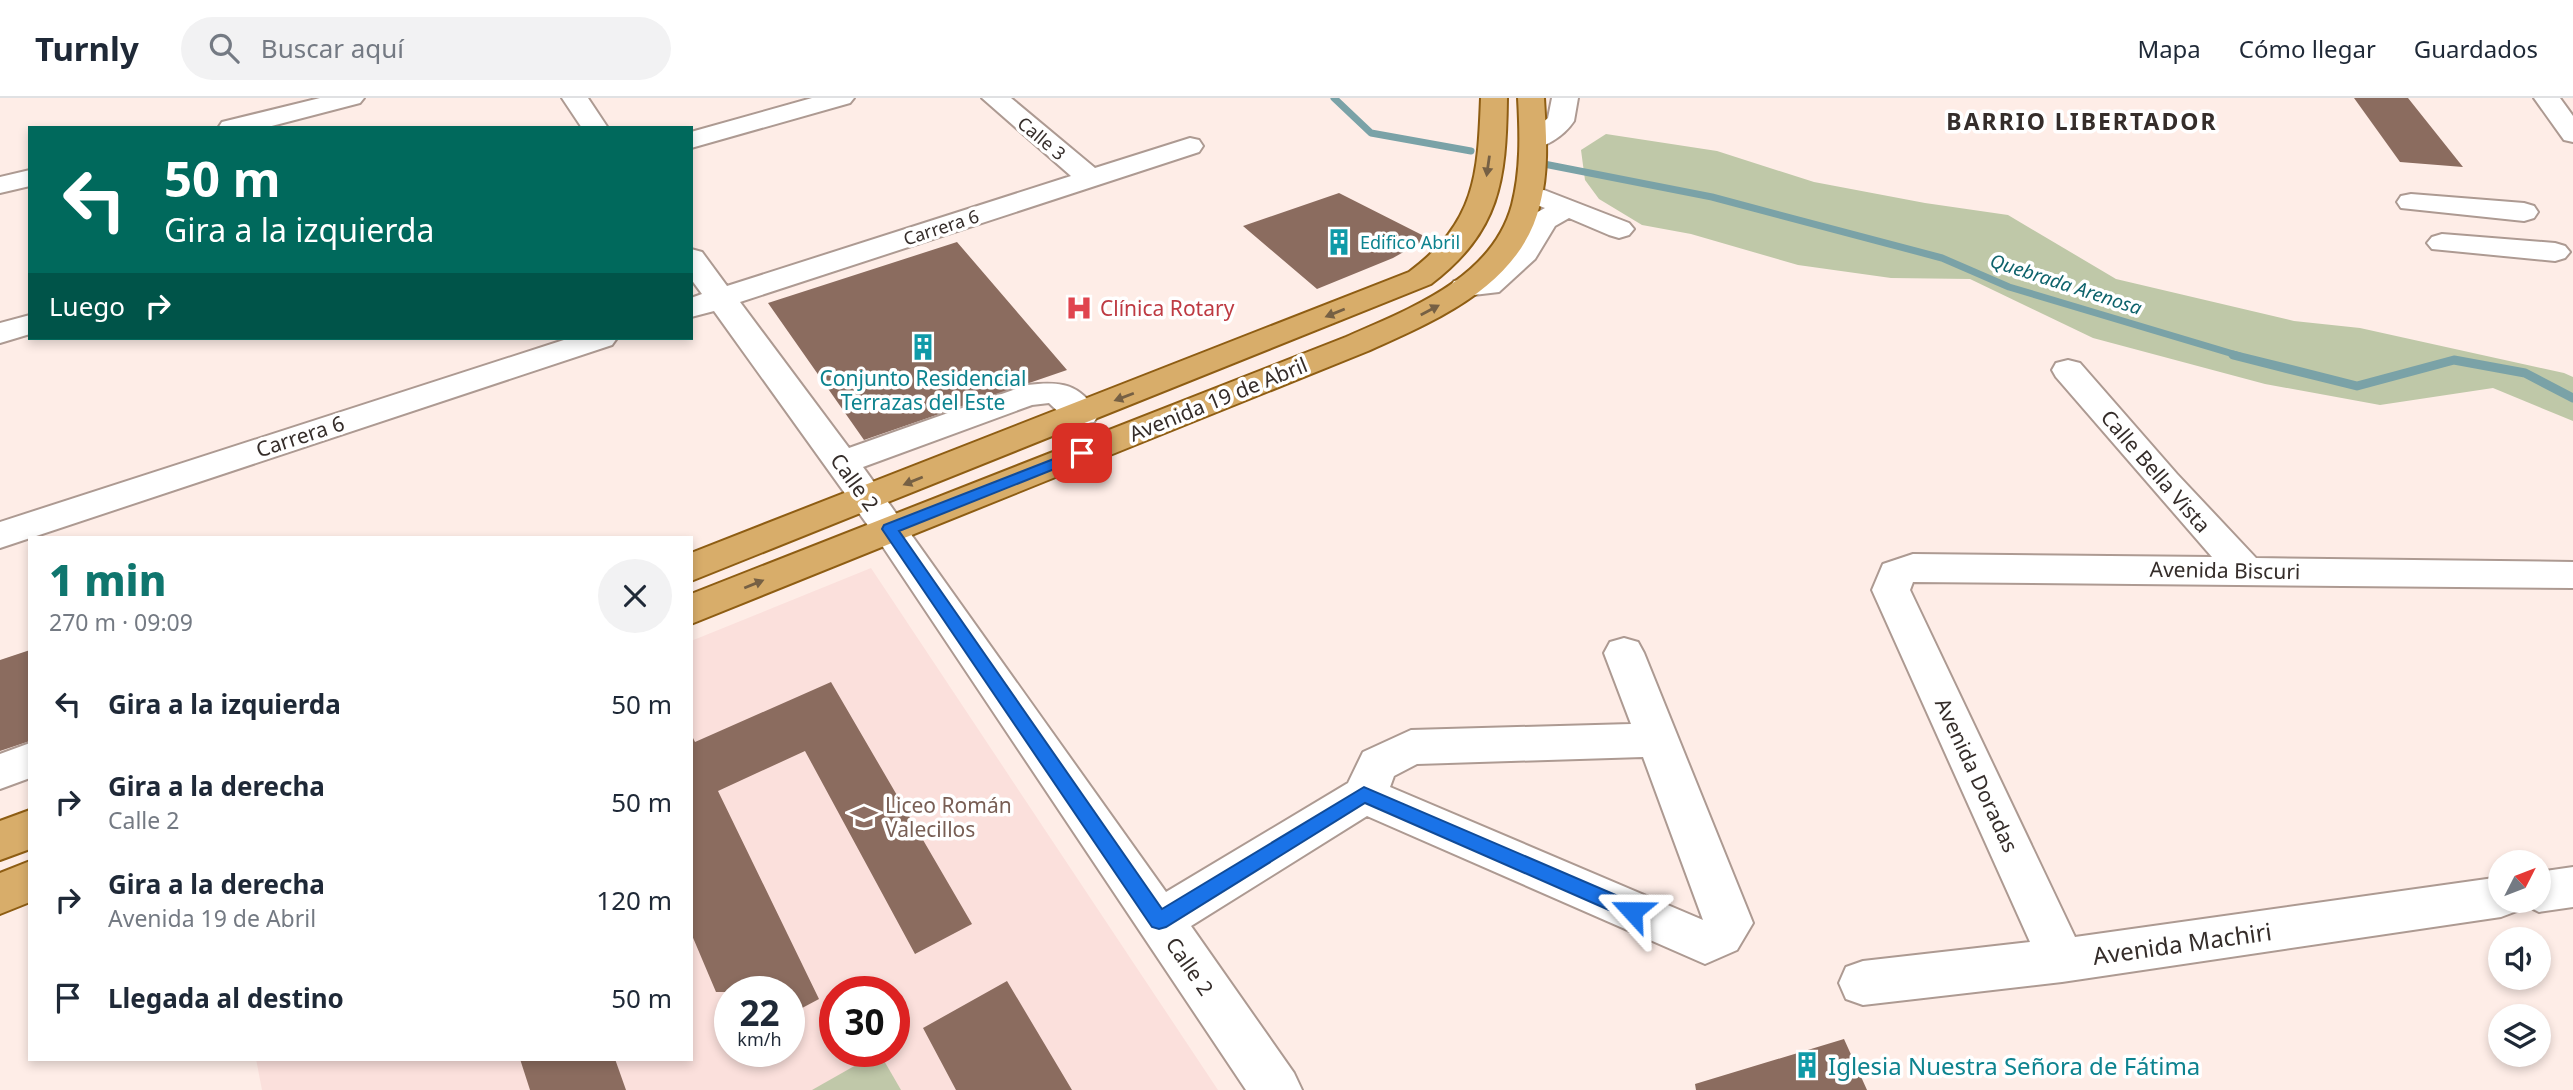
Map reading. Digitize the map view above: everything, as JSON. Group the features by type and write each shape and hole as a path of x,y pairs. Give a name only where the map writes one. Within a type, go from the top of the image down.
{"main road":[{"name":"Avenida 19 de Abril","path":"693,609 1082,414 1420,278 1465,236 1480,204 1489,161 1494,98"},
{"name":"Avenida 19 de Abril","path":"693,567 879,514 1357,344 1435,308 1482,275 1521,222 1529,191 1534,141 1531,98"},
{"path":"0,841 28,830"},
{"path":"0,894 28,882"}],"street":[{"path":"239,126 351,98"},
{"path":"575,98 595,126"},
{"path":"693,139 841,98"},
{"name":"Calle 3","path":"995,98 1090,178"},
{"path":"1534,141 1561,121 1565,98"},
{"path":"2547,98 2573,134"},
{"name":"Carrera 6","path":"706,303 1190,146"},
{"path":"0,185 28,178"},
{"path":"1529,191 1565,209 1619,229"},
{"path":"2411,201 2524,212"},
{"path":"1465,287 1488,286 1525,253 1544,220 1565,209"},
{"path":"2442,243 2555,252"},
{"name":"Calle 2","path":"693,264 706,303 841,463 879,514 1276,1090"},
{"path":"0,333 28,325"},
{"name":"Carrera 6","path":"0,535 595,340"},
{"name":"Calle Bella Vista","path":"2068,370 2164,482 2245,570"},
{"path":"841,463 1027,395 1057,392 1082,414"},
{"name":"Avenida Biscuri","path":"1891,590 1896,574 1913,567 2573,575"},
{"name":"Avenida Doradas","path":"1891,590 2062,960"},
{"path":"1364,794 1705,943 1720,935 1729,923 1624,653"},
{"path":"1159,921 1364,794 1378,764 1411,747 1658,740"},
{"path":"0,772 28,761"},
{"path":"2552,890 2573,887"},
{"name":"Avenida Machiri","path":"1863,983 2062,960 2488,899"}],"shaded area":[{"name":"Liceo Román Valecillos","path":"871,568 1218,1090 262,1090 256,1061 693,1061 693,640"}],"green space":[{"path":"1606,134 1717,151 1814,182 2008,215 2116,279 2294,321 2360,328 2564,373 2573,377 2573,421 2493,388 2380,405 2265,384 2093,338 1970,279 1891,278 1798,265 1691,234 1642,225 1599,199 1585,180 1581,150"},
{"path":"853,1067 888,1067 901,1090 812,1090"}],"building":[{"path":"2354,98 2408,98 2463,167 2400,162"},
{"name":"Edifico Abril","path":"1339,193 1428,238 1393,258 1317,289 1243,226"},
{"name":"Conjunto Residencial Terrazas del Este","path":"957,242 1067,370 864,440 768,303"},
{"path":"28,651 28,742 0,751 0,660"},
{"path":"831,682 972,924 915,954 805,751 718,791 819,999 805,1006 805,976 714,976 714,987 693,938 693,738 695,742"},
{"path":"1007,981 1072,1090 956,1090 923,1028"},
{"name":"Iglesia Nuestra Señora de Fátima","path":"1844,1039 1867,1090 1696,1090 1695,1084"},
{"path":"521,1061 616,1061 626,1090 530,1090"}],"waterway":[{"name":"Quebrada Arenosa","path":"1334,98 1371,133 1471,151"},
{"name":"Quebrada Arenosa","path":"1544,164 1712,197 1942,258 2009,287 2240,356"},
{"name":"Quebrada Arenosa","path":"2233,355 2357,386 2454,360 2525,373 2573,398"}],"place":[{"name":"Edifico Abril","path":"1339,242"},
{"name":"Clínica Rotary","path":"1079,308"},
{"name":"Conjunto Residencial Terrazas del Este","path":"923,347"},
{"name":"Liceo Román Valecillos","path":"864,817"},
{"name":"Iglesia Nuestra Señora de Fátima","path":"1807,1065"}],"district":[{"name":"BARRIO LIBERTADOR","path":"2082,121"}],"route":[{"path":"1082,453 890,529 1159,921 1364,794 1632,911"}]}
